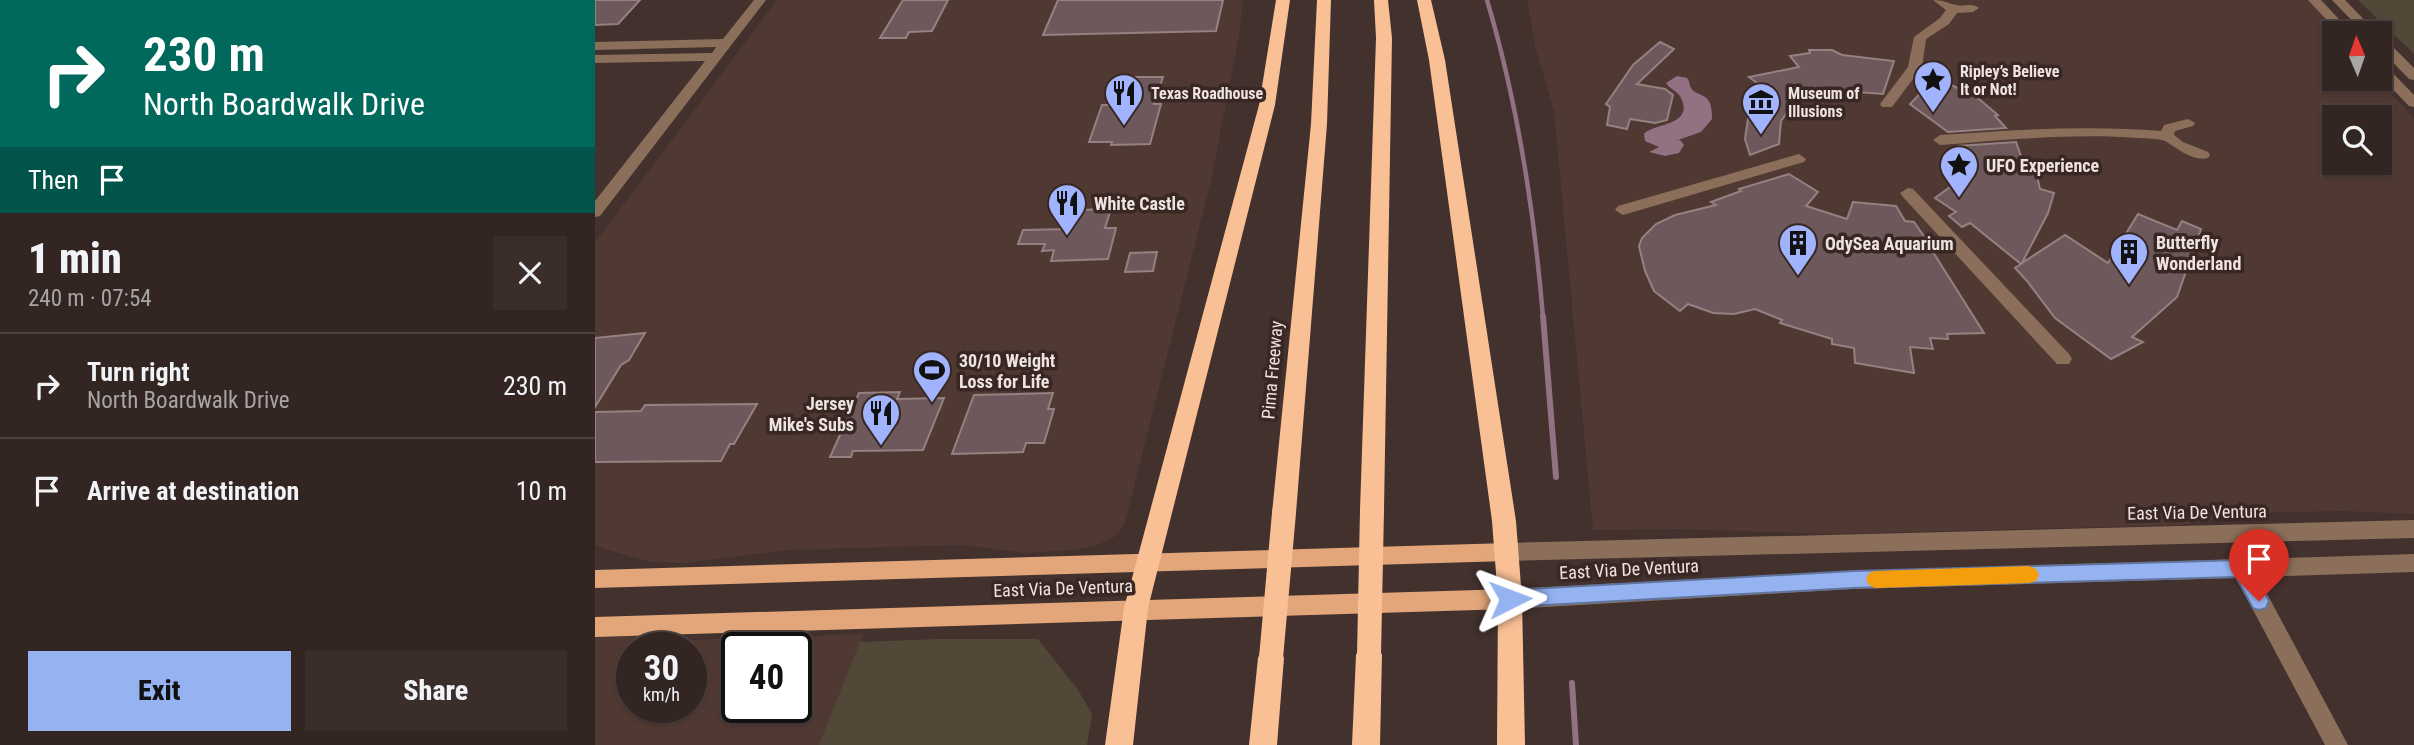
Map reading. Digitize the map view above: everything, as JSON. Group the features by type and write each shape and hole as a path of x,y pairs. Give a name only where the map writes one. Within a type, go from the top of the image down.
{"highway":[{"path":"1119,745 1136,608 1267,105 1283,0"},
{"name":"Pima Freeway","path":"1263,745 1319,124 1324,0"},
{"path":"1366,745 1383,105 1384,38 1381,0"},
{"path":"1424,0 1437,60 1508,552 1511,745"}],"main road":[{"name":"East Via De Ventura","path":"595,579 1508,552"},
{"name":"East Via De Ventura","path":"595,627 1136,608 1510,599"}],"street":[{"path":"595,212 759,0"},
{"path":"1940,0 1953,9 1973,8"},
{"path":"2314,0 2334,21"},
{"path":"2338,0 2359,21"},
{"path":"1887,104 1915,66 1920,37 1945,21 1953,9"},
{"path":"595,46 721,50"},
{"path":"595,60 721,50"},
{"path":"2392,54 2414,76"},
{"path":"2392,80 2414,103"},
{"path":"2167,136 2169,128 2187,123"},
{"path":"1940,140 2013,135 2129,133 2167,136 2178,145 2203,155"},
{"path":"1623,210 1799,159"},
{"path":"1908,193 2063,359"},
{"name":"East Via De Ventura","path":"1508,552 2414,529"},
{"name":"East Via De Ventura","path":"1510,599 1853,580 2414,563"},
{"path":"2242,568 2337,745"}],"shaded area":[{"path":"777,0 1243,0 1239,36 1212,176 1124,526 1114,537 1098,545 1072,550 1027,553 961,545 787,550 685,563 651,562 595,546 595,242"},
{"path":"1527,0 2308,0 2328,21 2322,21 2322,91 2388,91 2414,118 2414,514 2342,511 2256,513 2180,525 1829,534 1678,529 1593,530 1554,111 1536,50"},
{"path":"2358,0 2414,0 2414,54 2392,33 2392,21 2380,21"},
{"path":"1677,76 1687,78 1690,87 1707,99 1712,110 1712,119 1701,132 1675,141 1680,140 1684,145 1679,153 1665,156 1649,152 1659,147 1645,141 1644,134 1671,123 1682,115 1684,108 1681,97 1666,83"},
{"path":"595,634 616,635 616,723 707,723 707,639 721,639 721,723 812,723 812,636 864,634 820,745 595,745"},
{"path":"1038,639 1078,690 1092,714 1087,745 819,745 860,642"}],"building":[{"path":"595,0 640,0 618,24 595,25"},
{"path":"903,0 948,0 932,31 909,32 906,38 880,38"},
{"path":"1058,0 1223,0 1216,31 1043,35"},
{"path":"1660,42 1674,49 1637,84 1665,89 1673,95 1667,120 1655,123 1630,119 1627,129 1607,125 1610,107 1606,104 1633,65"},
{"path":"1809,50 1832,50 1842,55 1894,61 1883,94 1844,91 1808,97 1788,111 1781,121 1779,144 1750,155 1745,139 1748,119 1768,91 1749,77 1799,67 1790,56 1810,53"},
{"name":"Texas Roadhouse","path":"1122,77 1163,77 1154,104 1161,104 1150,144 1111,145 1112,142 1089,142 1102,105 1112,105"},
{"path":"1936,77 1979,99 1998,115 1995,116 2006,128 1948,132 1910,104"},
{"name":"Butterfly Wonderland","path":"2016,142 2024,165 2035,167 2040,189 2054,193 2048,213 2022,263 2065,235 2108,263 2138,214 2177,230 2182,221 2201,229 2177,297 2132,337 2143,342 2111,359 2055,318 2015,268 2021,264 1970,223 1962,227 1949,216 1956,212 1935,198 1954,184 1960,174 1962,160 1958,146"},
{"name":"OdySea Aquarium","path":"1789,174 1818,192 1806,206 1847,219 1853,202 1896,206 1905,221 1914,222 1926,239 1940,241 1950,252 1933,252 1984,333 1947,334 1948,339 1930,338 1933,349 1910,347 1914,373 1855,363 1854,348 1832,344 1832,339 1780,323 1782,320 1755,309 1734,314 1713,313 1688,304 1680,311 1654,291 1645,271 1639,246 1642,238 1656,224 1675,215 1716,205 1711,202 1741,191 1739,189"},
{"name":"White Castle","path":"1111,209 1105,228 1116,228 1108,259 1051,261 1054,250 1042,251 1045,244 1018,244 1023,230 1070,229 1076,210"},
{"path":"1157,252 1153,271 1125,272 1130,253"},
{"path":"645,333 629,360 621,365 595,407 595,338"},
{"path":"900,392 897,399 944,398 923,450 853,451 851,457 830,457 859,393"},
{"path":"1053,393 1048,409 1054,409 1044,443 1026,443 1023,452 952,454 974,395"},
{"path":"757,404 721,461 595,462 595,412 641,411 645,405"}],"waterway":[{"path":"1487,0 1508,78 1523,157 1543,317"},
{"path":"1543,316 1556,477"},
{"path":"1572,683 1576,745"}],"slow traffic":[{"path":"1875,579 2029,575"}],"place":[{"name":"Ripley’s Believe It or Not!","path":"1933,114"},
{"name":"Texas Roadhouse","path":"1124,127"},
{"name":"Museum of Illusions","path":"1761,136"},
{"name":"UFO Experience","path":"1959,199"},
{"name":"White Castle","path":"1067,237"},
{"name":"OdySea Aquarium","path":"1798,277"},
{"name":"Butterfly Wonderland","path":"2129,286"},
{"name":"30/10 Weight Loss for Life","path":"932,404"},
{"name":"Jersey Mike's Subs","path":"881,447"}],"route":[{"path":"1510,599 1853,580 2242,568 2259,601"}]}
